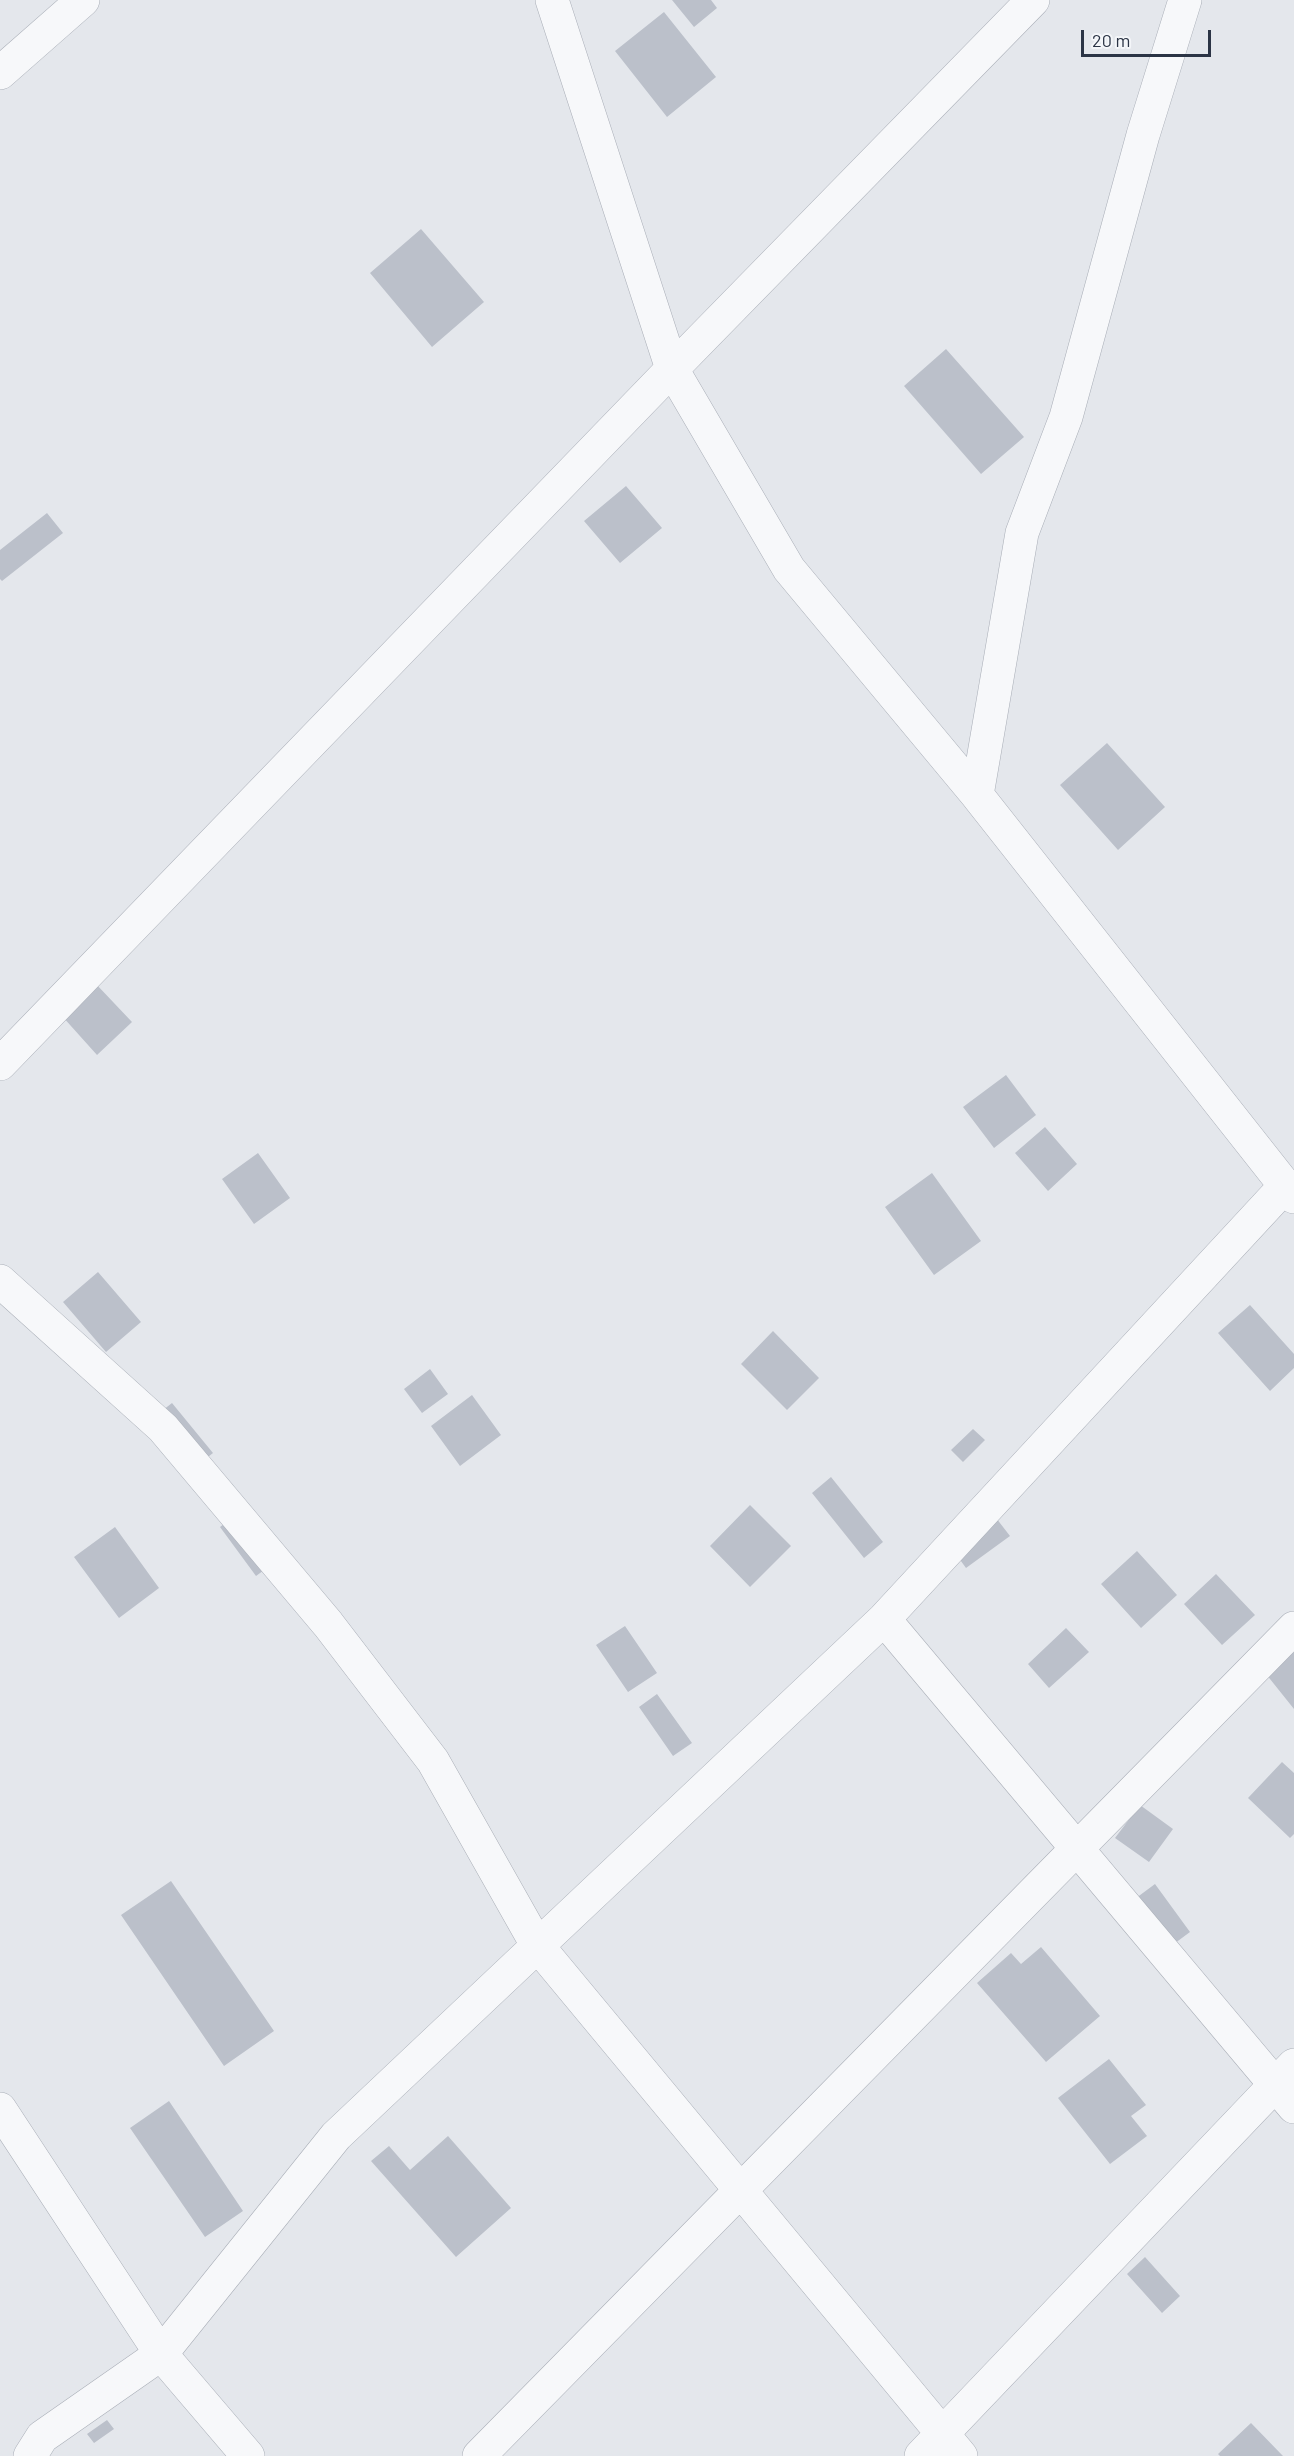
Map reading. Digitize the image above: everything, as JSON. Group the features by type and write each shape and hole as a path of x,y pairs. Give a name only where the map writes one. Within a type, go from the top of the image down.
{"street":[{"path":"0,73 83,0"},
{"path":"30,2456 42,2437 161,2354 336,2136 884,1619 1290,1191 977,795 789,569 672,369 552,0"},
{"path":"0,1064 672,369 1033,0"},
{"path":"977,795 1022,533 1066,417 1140,145 1185,0"},
{"path":"0,1281 163,1428 328,1624 433,1761 537,1945 740,2190 942,2449 1288,2086 1077,1849 884,1619"},
{"path":"479,2456 1294,1628"},
{"path":"0,2109 161,2354 248,2456"}],"building":[{"path":"672,0 711,0 717,8 694,27"},
{"path":"664,12 716,77 667,117 615,51"},
{"path":"421,229 484,302 432,347 370,273"},
{"path":"946,349 1024,437 981,474 904,386"},
{"path":"626,486 662,528 620,563 584,521"},
{"path":"47,513 63,533 2,581 0,579 0,550"},
{"path":"1107,743 1165,807 1118,850 1060,785"},
{"path":"96,984 132,1022 97,1055 62,1016"},
{"path":"1006,1075 1036,1115 994,1148 963,1107"},
{"path":"1045,1127 1077,1164 1048,1191 1015,1153"},
{"path":"258,1153 290,1198 254,1224 222,1179"},
{"path":"932,1173 981,1241 934,1275 885,1207"},
{"path":"98,1272 141,1322 106,1352 63,1302"},
{"path":"1250,1305 1294,1354 1294,1368 1270,1391 1218,1333"},
{"path":"773,1331 819,1378 787,1410 741,1364"},
{"path":"430,1369 448,1394 422,1413 404,1389"},
{"path":"472,1395 501,1435 460,1466 431,1426"},
{"path":"172,1403 213,1453 185,1475 144,1425"},
{"path":"973,1429 985,1440 963,1462 951,1450"},
{"path":"831,1477 883,1542 864,1558 812,1493"},
{"path":"750,1505 791,1546 750,1587 710,1546"},
{"path":"238,1513 275,1562 256,1576 220,1527"},
{"path":"993,1514 1010,1536 966,1568 950,1546"},
{"path":"115,1527 159,1588 119,1618 74,1557"},
{"path":"1137,1551 1177,1595 1141,1628 1101,1584"},
{"path":"1216,1574 1255,1615 1222,1645 1184,1604"},
{"path":"625,1626 657,1673 628,1692 596,1645"},
{"path":"1066,1628 1089,1652 1049,1688 1028,1664"},
{"path":"1294,1652 1294,1709 1266,1674"},
{"path":"657,1694 692,1743 673,1756 639,1707"},
{"path":"1282,1762 1294,1773 1294,1834 1290,1838 1248,1798"},
{"path":"1140,1805 1173,1829 1149,1862 1115,1838"},
{"path":"171,1881 274,2031 224,2066 121,1915"},
{"path":"1155,1884 1190,1932 1159,1955 1124,1907"},
{"path":"1041,1947 1100,2016 1046,2062 977,1983 1011,1953 1021,1964"},
{"path":"1109,2059 1146,2105 1131,2116 1147,2136 1110,2164 1058,2098"},
{"path":"169,2101 243,2211 205,2237 130,2128"},
{"path":"448,2136 511,2208 456,2257 371,2161 389,2146 410,2170"},
{"path":"1145,2257 1180,2296 1162,2313 1127,2274"},
{"path":"107,2420 114,2429 94,2443 87,2434"},
{"path":"1251,2423 1283,2456 1220,2456 1218,2454"}]}
